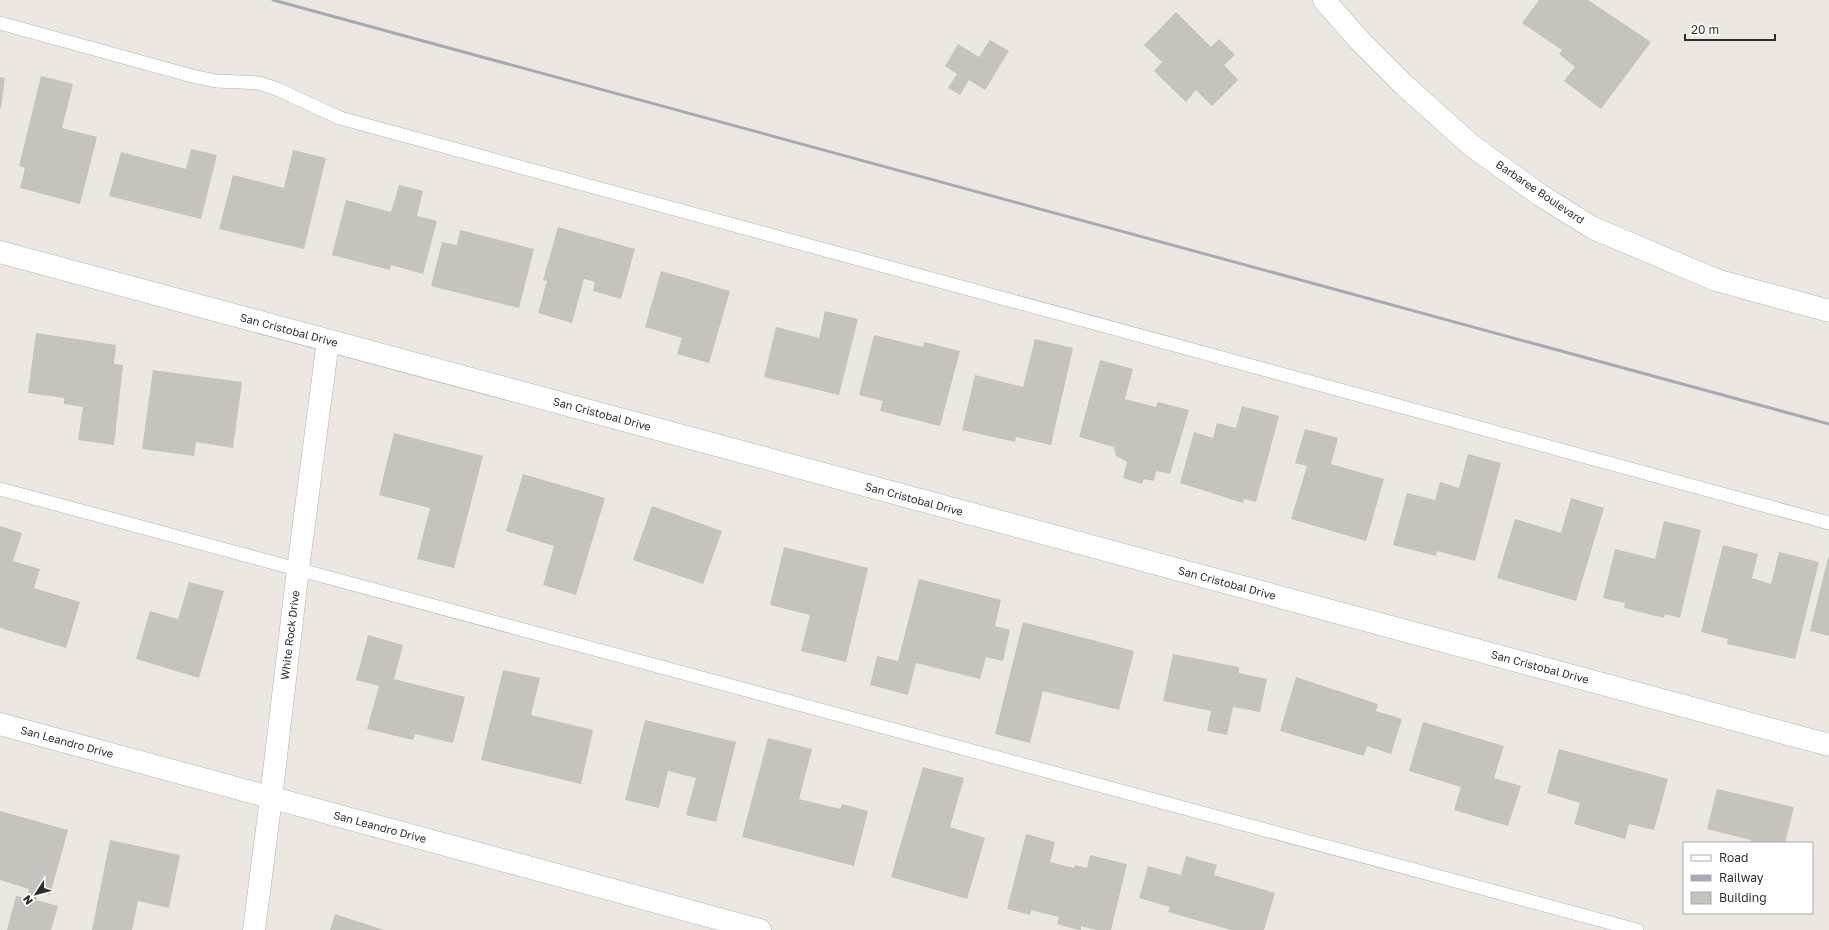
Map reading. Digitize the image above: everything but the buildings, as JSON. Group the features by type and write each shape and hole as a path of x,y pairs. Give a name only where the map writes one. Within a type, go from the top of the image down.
{"street":[{"name":"Barbaree Boulevard","path":"1324,0 1360,41 1402,84 1471,145 1540,195 1593,228 1716,280 1829,311"},
{"name":"San Cristobal Drive","path":"0,252 1829,745"},
{"name":"White Rock Drive","path":"254,930 298,569 328,341"},
{"name":"San Leandro Drive","path":"0,724 760,930"}],"lane":[{"path":"0,23 192,76 216,81 259,83 277,89 340,118 1829,523"},
{"path":"0,489 1637,930"}],"railway":[{"path":"273,0 1829,424"}]}
